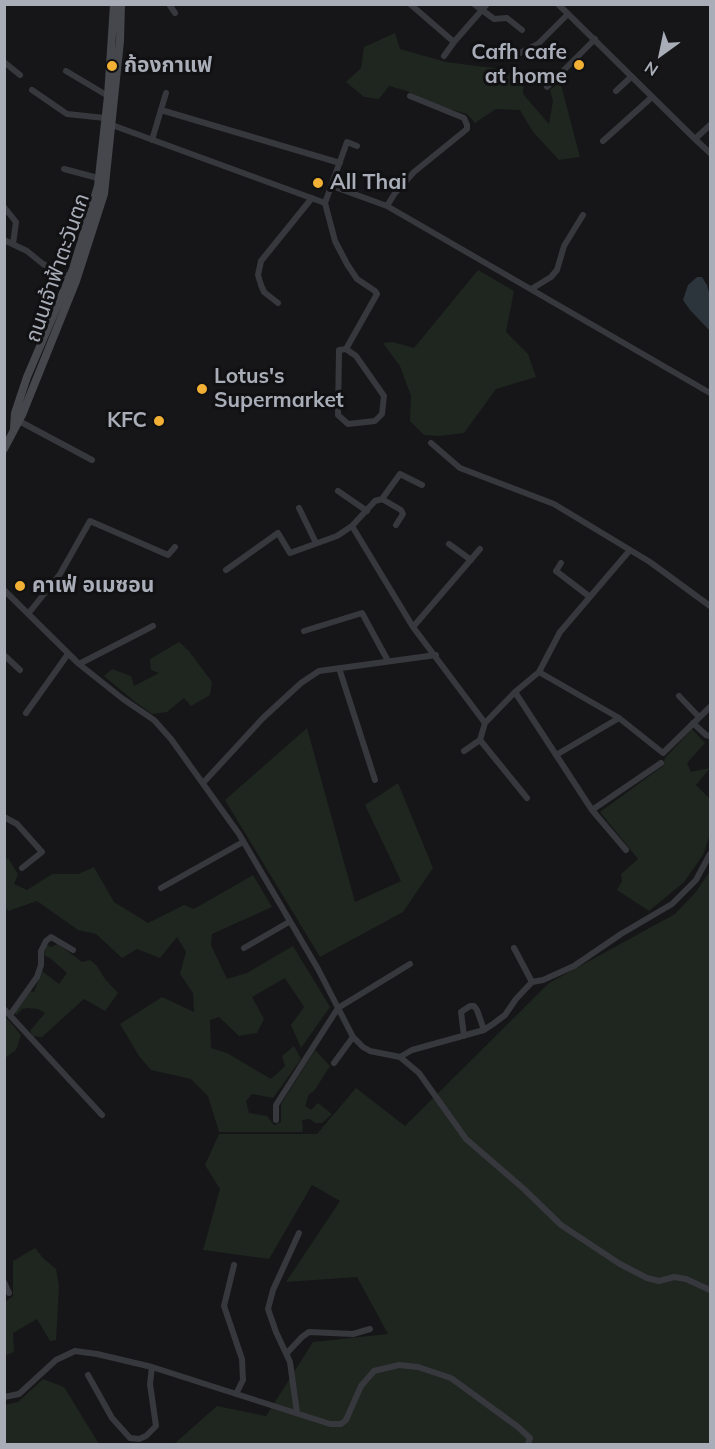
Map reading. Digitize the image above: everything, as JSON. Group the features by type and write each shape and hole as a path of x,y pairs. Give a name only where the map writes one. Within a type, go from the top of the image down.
{"main road":[{"name":"ถนนเจ้าฟ้าตะวันตก","path":"4,448 84,261 104,194 114,4"},
{"name":"ถนนเจ้าฟ้าตะวันตก","path":"16,424 15,413 27,377 69,276 98,178 109,122 120,41 121,4"}],"street":[{"path":"169,4 175,13"},
{"path":"410,4 454,42"},
{"path":"474,4 496,20 507,18 522,30"},
{"path":"444,57 487,4"},
{"path":"558,4 711,153"},
{"path":"518,54 541,42 568,14"},
{"path":"547,87 595,39"},
{"path":"4,62 20,75"},
{"path":"66,71 108,96"},
{"path":"616,91 631,77"},
{"path":"32,90 67,114 109,122 325,203"},
{"path":"152,140 166,93"},
{"path":"387,206 395,193 414,172 467,129 464,118 410,96"},
{"path":"603,141 652,98"},
{"path":"161,110 340,163"},
{"path":"695,139 711,125"},
{"path":"346,349 356,356 384,396 382,414 375,421 348,424 338,415 339,351 346,349 377,294 357,279 347,264 335,241 325,203 347,142 357,146"},
{"path":"64,170 98,178"},
{"path":"332,186 387,206 711,393"},
{"path":"278,303 264,291 261,285 258,275 261,261 312,198"},
{"path":"4,207 16,222 13,244"},
{"path":"532,288 551,277 557,270 564,246 583,215"},
{"path":"4,240 43,264 69,276"},
{"path":"16,424 92,460"},
{"path":"431,443 460,468 554,504 650,562 711,606"},
{"path":"226,570 278,533 290,553 337,536 352,526 375,501 382,499 400,474 422,485"},
{"path":"338,491 367,511"},
{"path":"382,499 403,514 396,525"},
{"path":"299,507 316,543"},
{"path":"28,614 60,574 90,521 168,555 175,547"},
{"path":"352,526 413,627 485,723"},
{"path":"449,544 471,560"},
{"path":"413,627 480,549"},
{"path":"464,751 480,740 485,723 515,692 540,672 560,632 630,550"},
{"path":"561,563 556,571 590,597"},
{"path":"4,590 79,664 154,720 171,739 243,842 318,969 353,1037 363,1047 370,1051 400,1057 419,1073 466,1139 524,1189 561,1225 620,1264 647,1278 659,1281 674,1277 686,1279 711,1290"},
{"path":"304,631 362,613 388,661"},
{"path":"79,664 153,626"},
{"path":"26,713 68,654"},
{"path":"4,655 20,670"},
{"path":"203,783 263,718 301,683 319,671 436,655"},
{"path":"339,668 375,780"},
{"path":"540,672 619,718 663,753 711,707"},
{"path":"515,692 592,810 626,850"},
{"path":"679,696 699,717"},
{"path":"556,754 619,718"},
{"path":"693,723 706,735 711,736"},
{"path":"480,740 527,798"},
{"path":"592,810 661,763"},
{"path":"4,817 17,824 42,852 22,868"},
{"path":"161,888 243,842"},
{"path":"400,1057 412,1050 484,1030 506,1015 516,999 532,982 543,980 574,966 621,934 672,904 696,880 711,854"},
{"path":"244,948 289,922"},
{"path":"10,1015 37,977 41,965 41,951 46,941 51,937 73,950"},
{"path":"514,948 532,982"},
{"path":"276,1120 276,1105 338,1008 410,964"},
{"path":"464,1036 461,1012 470,1006 474,1006 477,1010 484,1030"},
{"path":"4,1009 102,1115"},
{"path":"334,1063 353,1037"},
{"path":"297,1413 290,1362 268,1309 273,1290 299,1233"},
{"path":"234,1265 224,1306 242,1359 243,1380 236,1394"},
{"path":"4,1282 9,1293"},
{"path":"287,1353 302,1336 309,1332 353,1334 370,1329"},
{"path":"4,1397 19,1394 56,1360 75,1352 97,1354 152,1366 330,1424 341,1424 346,1420 361,1386 374,1371 399,1365 418,1367 451,1378 518,1427 530,1438 528,1444"},
{"path":"88,1374 112,1418 130,1438 139,1439 156,1426 150,1384 152,1366"}],"shaded area":[{"path":"395,33 400,49 446,62 493,68 524,78 523,94 549,124 553,101 550,90 560,81 580,157 559,160 533,132 520,110 496,109 475,123 467,114 433,104 407,91 389,86 379,99 364,97 346,82 361,68 364,47"},
{"path":"478,270 514,291 506,332 528,354 536,377 496,389 464,433 424,435 410,421 411,396 400,366 383,343 393,342 414,348"},
{"path":"697,277 702,277 710,296 710,331 683,300 688,285"},
{"path":"179,642 189,651 212,682 210,695 191,706 184,698 167,712 152,714 104,676 112,669 131,676 134,686 159,673 151,670 150,659"},
{"path":"307,728 355,902 401,881 365,805 398,783 433,868 403,912 320,957 225,800"},
{"path":"692,729 705,743 687,763 691,772 710,768 696,785 710,799 710,834 703,855 684,882 649,911 617,890 622,881 621,874 638,859 600,812 663,766 665,758"},
{"path":"8,858 18,874 14,884 27,890 52,874 78,874 94,867 114,902 148,923 184,905 194,909 253,875 272,907 212,934 211,945 227,979 247,973 293,946 330,1007 301,1048 291,1025 304,1007 285,978 252,997 264,1019 257,1033 239,1036 219,1017 210,1020 211,1048 227,1053 271,1079 285,1066 282,1056 294,1046 301,1059 273,1098 252,1094 246,1101 249,1113 267,1116 274,1125 281,1122 281,1104 315,1050 330,1066 314,1091 309,1094 305,1106 311,1110 318,1103 332,1114 322,1123 315,1123 310,1119 302,1120 303,1132 219,1132 208,1096 191,1079 151,1070 139,1056 120,1024 162,997 194,1012 193,993 180,974 186,952 177,937 160,958 137,949 122,958 96,934 78,930 37,901 8,911 5,907 5,860"},
{"path":"710,871 710,1444 174,1444 217,1406 266,1416 313,1342 388,1334 357,1277 286,1282 340,1201 312,1185 269,1259 203,1250 220,1189 205,1165 219,1134 317,1134 356,1088 405,1126 549,983 675,914 695,893"},
{"path":"46,944 51,947 58,944 82,962 90,960 118,993 105,1011 84,999 42,1037 33,1036 30,1031 45,1013 38,1009 28,1008 22,1009 16,1015 15,1012 30,991 34,992 42,971 59,984 67,973 45,956"},
{"path":"5,1016 21,1035 16,1050 5,1058"},
{"path":"35,1248 56,1269 59,1286 56,1340 50,1341 37,1319 13,1333 14,1352 5,1356 5,1302 13,1296 13,1261"},
{"path":"43,1379 64,1387 99,1444 5,1444 5,1405 18,1402"}],"place":[{"name":"Cafh cafe at home","path":"579,65"},
{"name":"ก้องกาแฟ","path":"112,66"},
{"name":"All Thai","path":"318,183"},
{"name":"Lotus's Supermarket","path":"202,389"},
{"name":"KFC","path":"159,421"},
{"name":"คาเฟ่ อเมซอน","path":"20,586"}]}
